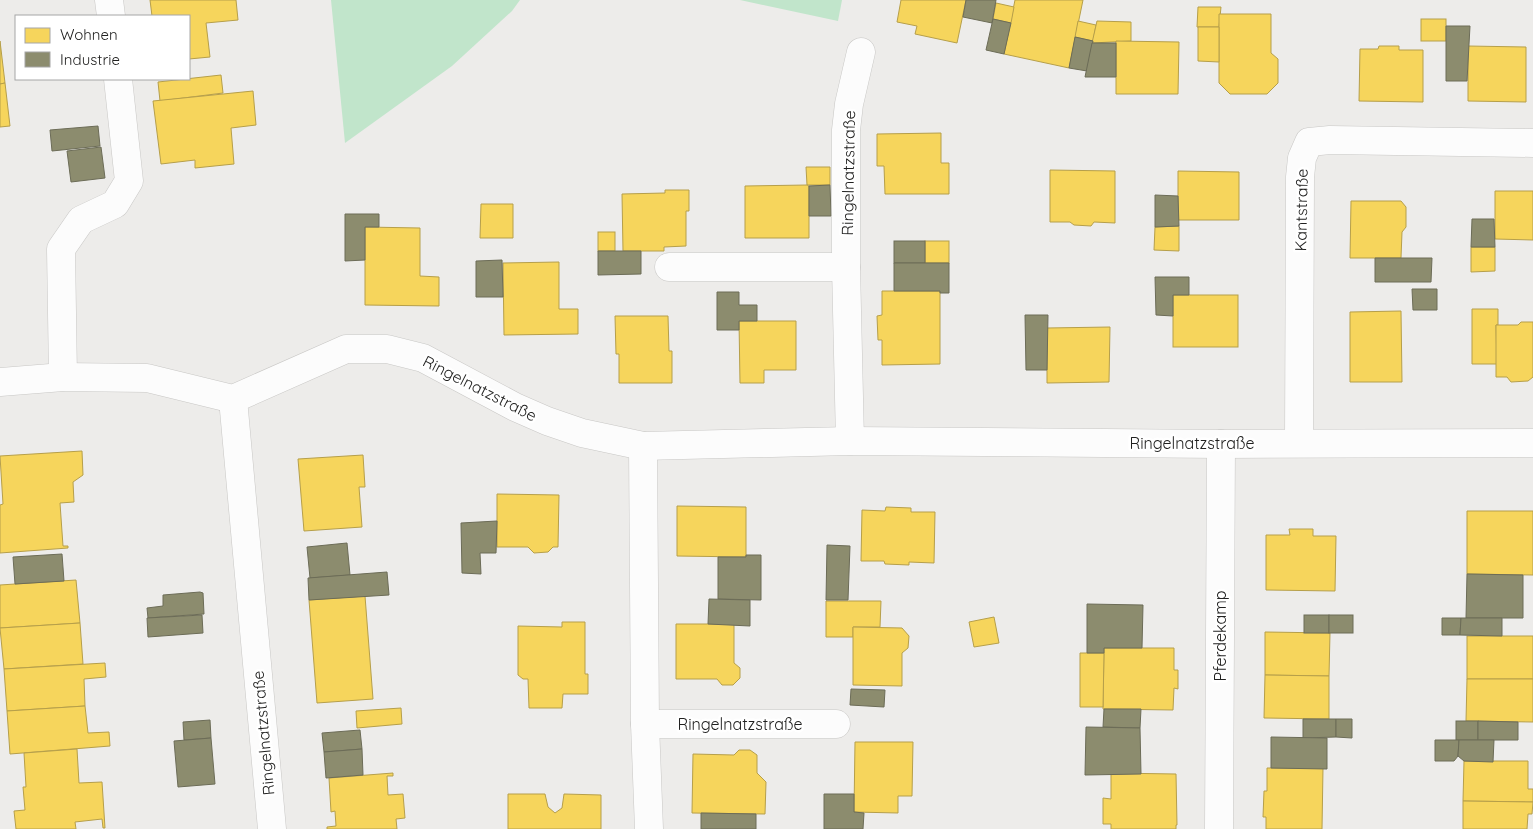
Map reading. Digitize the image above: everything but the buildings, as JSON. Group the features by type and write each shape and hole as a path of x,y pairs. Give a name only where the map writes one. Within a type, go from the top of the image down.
{"street":[{"path":"109,0 111,15"},
{"name":"Ringelnatzstraße","path":"850,441 846,267 846,130 849,104 861,52"},
{"path":"63,377 60,249 82,220 115,204 128,181 118,80"},
{"name":"Kantstraße","path":"1299,443 1300,177 1302,158 1309,142 1330,140 1533,143"},
{"path":"669,267 846,267"},
{"name":"Ringelnatzstraße","path":"272,829 233,398 346,349 387,349 423,358 515,407 547,421 582,433 643,446 850,441 1221,444 1533,443"},
{"path":"0,382 63,377 147,378 233,398"},
{"name":"Pferdekamp","path":"1219,829 1221,444"},
{"path":"643,446 645,724 649,829"},
{"name":"Ringelnatzstraße","path":"645,724 836,724"}],"green space":[{"path":"331,0 520,0 512,11 452,66 345,143"},
{"path":"740,0 842,0 838,21"}]}
